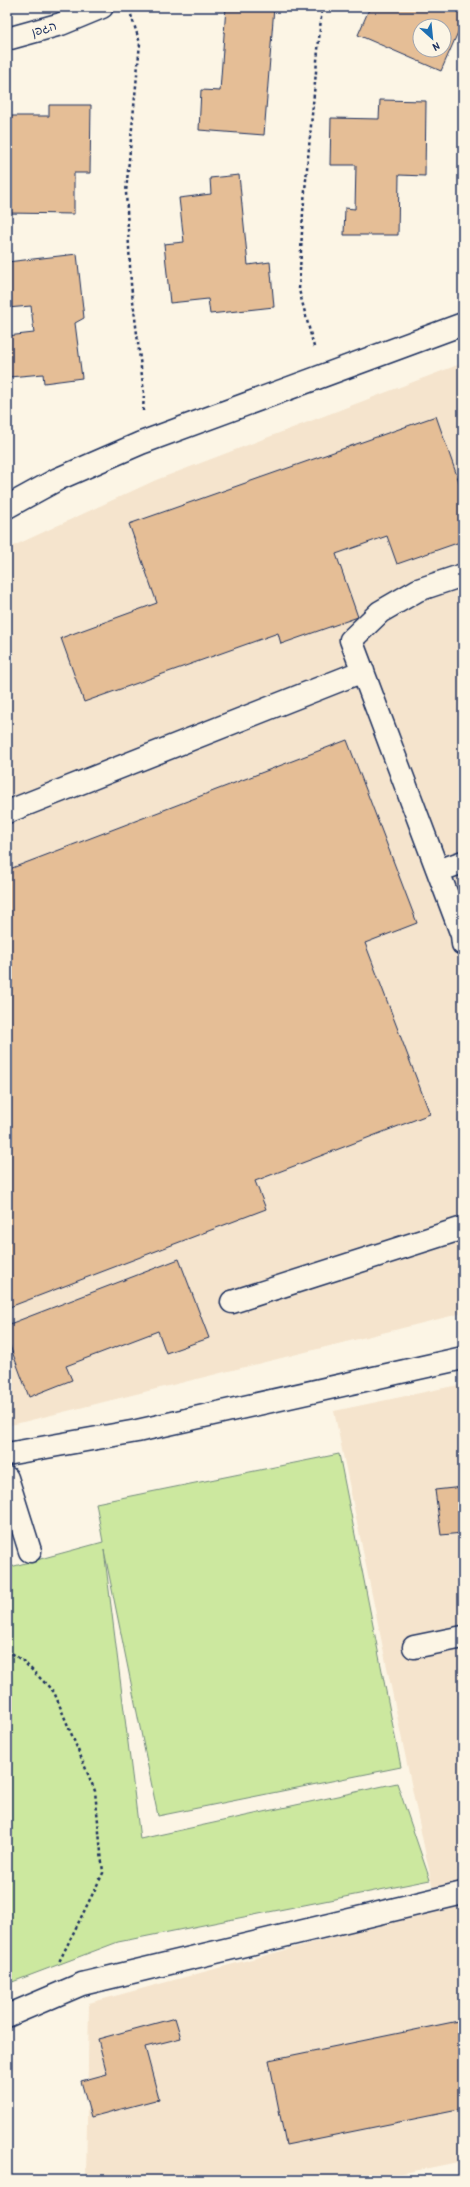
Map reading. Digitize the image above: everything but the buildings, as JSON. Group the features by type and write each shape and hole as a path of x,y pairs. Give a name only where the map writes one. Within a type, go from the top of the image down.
{"street":[{"name":"הגפן","path":"7,39 61,24 102,7"},
{"path":"7,507 58,479 141,443 463,324"},
{"path":"463,575 418,590 380,612 351,640 462,934 463,944"},
{"path":"7,812 363,671"},
{"path":"438,871 463,862"},
{"path":"232,1302 463,1228"},
{"path":"7,1454 137,1431 463,1358"},
{"path":"7,1478 30,1551"},
{"path":"414,1647 463,1637"},
{"path":"7,2016 82,1984 463,1893"}],"path":[{"path":"129,7 140,44 126,192 131,284 144,393 141,443"},
{"path":"322,7 303,212 299,290 322,376"},
{"path":"7,1650 23,1661 54,1692 95,1791 101,1840 103,1873 38,2003"}],"shaded area":[{"path":"463,363 463,1313 7,1426 7,549 156,480"},
{"path":"463,1384 463,2161 370,2180 86,2180 89,2003 437,1909 334,1411"}],"green space":[{"path":"339,1454 401,1767 158,1816 104,1550 140,1839 397,1783 430,1880 118,1942 7,1984 7,1568 103,1542 96,1503"}]}
